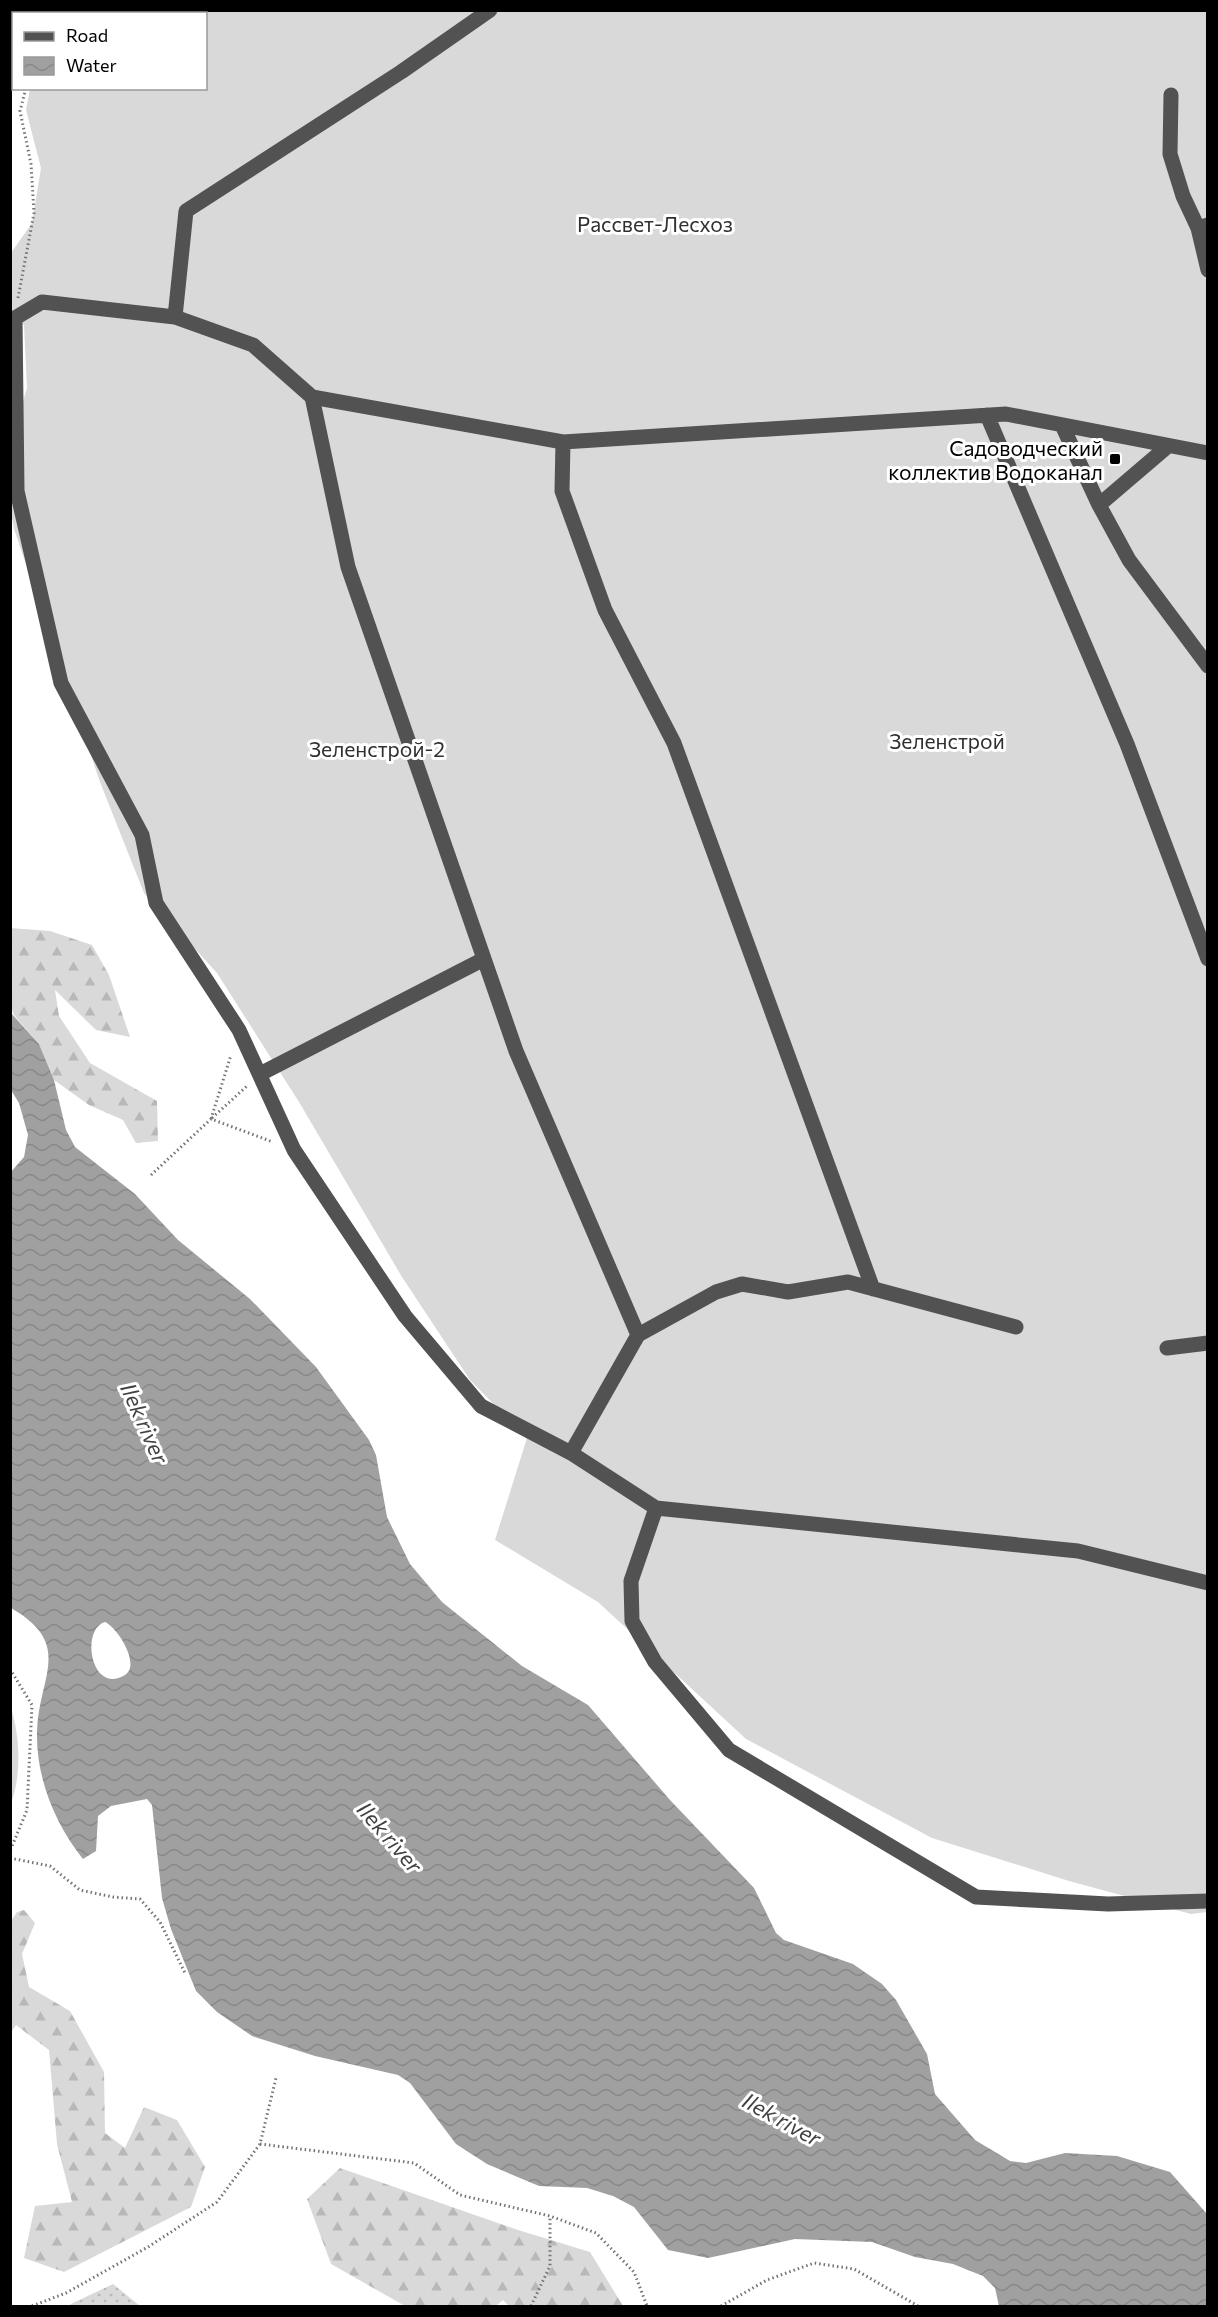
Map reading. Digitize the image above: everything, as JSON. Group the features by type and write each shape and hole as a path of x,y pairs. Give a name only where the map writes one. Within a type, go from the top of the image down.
{"lane":[{"path":"175,317 186,211 401,72 490,10"},
{"path":"1171,95 1170,154 1183,196 1203,226 1208,270"},
{"path":"1208,453 1006,414 563,442 312,397 253,345 175,317 42,302 15,318 17,491 61,683 142,836 156,903 239,1029 294,1150 405,1316 481,1406 571,1453 656,1508 1078,1551 1208,1583"},
{"path":"312,397 348,567 484,959 516,1051 638,1335"},
{"path":"987,415 1127,744 1208,959"},
{"path":"1062,425 1099,505 1129,560 1208,666"},
{"path":"563,442 562,491 605,610 674,743 873,1289"},
{"path":"1099,505 1168,446"},
{"path":"260,1074 484,959"},
{"path":"571,1453 638,1335 716,1292 742,1284 788,1292 848,1282 1016,1327"},
{"path":"1167,1348 1208,1343"},
{"path":"656,1508 631,1581 632,1621 655,1662 729,1750 976,1897 1107,1904 1208,1901"}],"path":[{"path":"15,318 34,213 31,164 20,111 25,90"},
{"path":"211,1119 239,1029"},
{"path":"151,1175 260,1074"},
{"path":"211,1119 294,1150"},
{"path":"10,1670 32,1705 27,1809 10,1851"},
{"path":"10,1858 50,1866 80,1890 113,1897 140,1899 160,1922 185,1973"},
{"path":"32,2307 66,2293 148,2247 217,2202 260,2144 276,2078"},
{"path":"260,2144 414,2163 460,2194 550,2216 597,2233 634,2272 647,2307"},
{"path":"531,2307 550,2266 550,2216"},
{"path":"721,2307 767,2280 814,2263 854,2269 918,2307"}],"green space":[{"path":"11,10 27,11 12,12 11,71"},
{"path":"1207,11 1207,1912 1191,1914 1069,1881 932,1838 746,1739 598,1602 495,1540 527,1438 470,1380 402,1277 299,1102 217,973 144,893 100,782 14,529 11,513 11,441 27,388 24,325 11,312 11,253 32,223 41,168 26,110 30,90 207,90 207,12 89,12"},
{"path":"10,928 50,931 92,945 109,975 130,1037 96,1030 55,990 59,1016 90,1063 157,1101 158,1141 136,1143 123,1120 89,1105 54,1080 39,1044 14,1015 11,1007"},
{"path":"10,1705 18,1741 17,1780 11,1803"},
{"path":"24,1910 35,1923 22,1954 29,1987 70,2011 104,2072 105,2133 125,2148 144,2107 177,2120 205,2167 191,2207 64,2272 24,2258 35,2206 72,2202 57,2144 49,2050 16,2025 11,2032 11,1921 17,1912"},
{"path":"340,2168 518,2230 590,2252 623,2306 509,2306 503,2300 496,2306 405,2306 331,2264 307,2199"},
{"path":"113,2284 140,2306 68,2306 71,2304"}],"water":[{"name":"Ilek river","path":"11,1013 39,1044 54,1080 66,1130 75,1147 135,1194 178,1240 250,1299 316,1367 369,1440 376,1455 387,1517 410,1564 442,1602 522,1666 588,1705 670,1800 754,1888 776,1933 784,1940 853,1964 882,1984 896,2000 927,2054 935,2094 975,2140 1010,2161 1026,2163 1065,2153 1117,2156 1170,2172 1207,2214 1207,2306 999,2306 995,2288 983,2276 953,2264 915,2257 872,2242 795,2239 708,2258 668,2250 634,2207 613,2196 587,2188 539,2186 487,2164 456,2144 410,2083 398,2075 315,2056 252,2036 217,2012 196,1991 171,1929 162,1898 152,1805 147,1799 111,1806 98,1816 96,1851 83,1859 56,1816 40,1766 37,1732 48,1663 48,1649 42,1635 31,1622 11,1608 10,1173 24,1157 28,1135 19,1103 11,1090","holes":["105,1622 126,1647 130,1663 125,1675 113,1679 104,1677 97,1669 91,1647 97,1627"]}],"place":[{"name":"Садоводческий коллектив Водоканал","path":"1115,459"}],"park label":[{"name":"Рассвет-Лесхоз","path":"655,223"},
{"name":"Зеленстрой","path":"947,740"},
{"name":"Зеленстрой-2","path":"377,748"}]}
